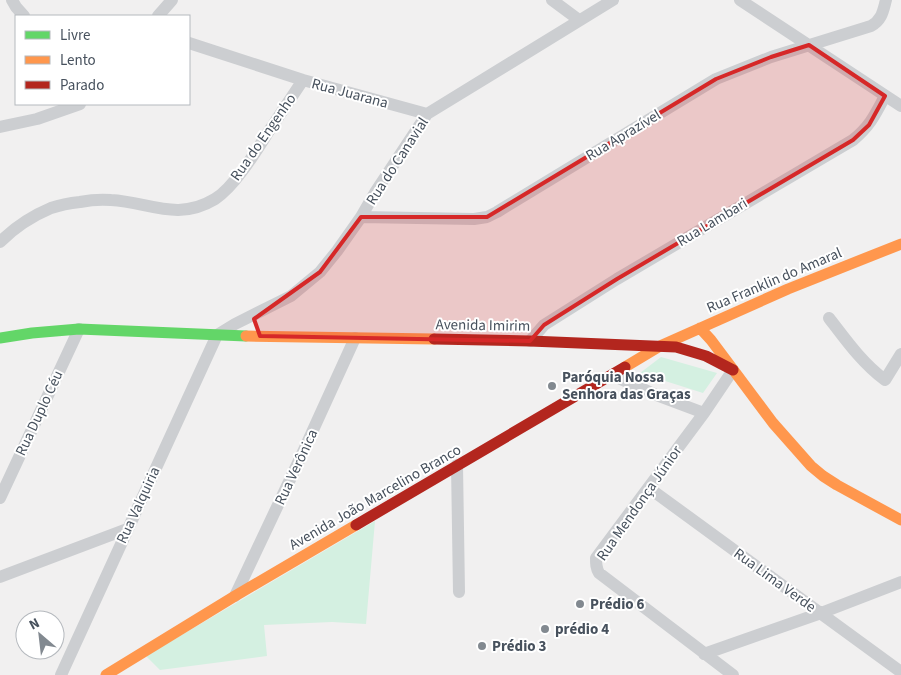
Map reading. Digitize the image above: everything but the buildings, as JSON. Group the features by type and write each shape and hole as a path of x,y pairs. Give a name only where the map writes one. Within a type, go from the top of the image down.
{"main road":[{"name":"Rua Franklin do Amaral","path":"660,346 788,289 901,244"},
{"path":"700,328 733,370"},
{"name":"Avenida Imirim","path":"0,338 79,329 217,335 530,341 676,348 706,356 733,370 773,422 811,466 837,485 901,520"},
{"name":"Avenida João Marcelino Branco","path":"106,675 235,596 660,346"}],"street":[{"path":"12,0 23,15"},
{"path":"159,15 172,0"},
{"path":"552,0 579,20"},
{"name":"Rua do Canavial","path":"217,335 291,296 320,272 338,251 427,114 613,0"},
{"path":"740,0 901,106"},
{"name":"Rua Aprazível","path":"361,216 487,217 716,79 772,57 877,23 881,18 886,0"},
{"name":"Rua Juarana","path":"190,43 303,80 427,114"},
{"name":"Rua do Engenho","path":"0,242 28,220 52,208 75,203 111,200 165,210 183,210 215,199 235,180 303,80"},
{"name":"Rua Lambari","path":"530,341 544,326 617,279 853,140 869,125 884,96"},
{"path":"0,127 37,118 77,105"},
{"path":"255,315 254,323 260,336"},
{"path":"829,318 857,354 874,372 885,380 901,354"},
{"name":"Rua Duplo Céu","path":"0,498 79,329"},
{"name":"Rua Valquiria","path":"61,675 217,335"},
{"name":"Rua Verônica","path":"235,596 355,338"},
{"name":"Rua Mendonça Júnior","path":"733,370 704,413 596,558 596,568 599,573 733,675"},
{"path":"612,375 704,413"},
{"path":"457,466 459,592"},
{"name":"Rua Lima Verde","path":"649,488 901,672"},
{"path":"0,577 127,529"},
{"path":"704,654 821,613 901,582"}],"highlighted area":[{"path":"809,45 885,96 869,125 853,140 617,279 544,325 530,341 260,336 254,319 320,272 361,217 487,217 716,79 771,57"}],"green space":[{"path":"661,357 717,373 703,393 640,373"},
{"path":"375,521 366,624 332,622 264,625 267,656 160,670 146,656"}],"traffic: fast":[{"path":"0,338 79,329 246,336"}],"traffic: slow":[{"path":"625,367 660,346 788,289 901,244"},
{"path":"700,328 773,423 811,466 837,485 901,520"},
{"path":"246,336 434,339"},
{"path":"106,675 356,525"}],"traffic: jam":[{"path":"434,339 676,347 706,356 733,370"},
{"path":"356,525 625,367"}],"place":[{"name":"Paróquia Nossa Senhora das Graças","path":"552,386"},
{"name":"Prédio 6","path":"580,604"},
{"name":"prédio 4","path":"545,629"},
{"name":"Prédio 3","path":"482,646"}]}
